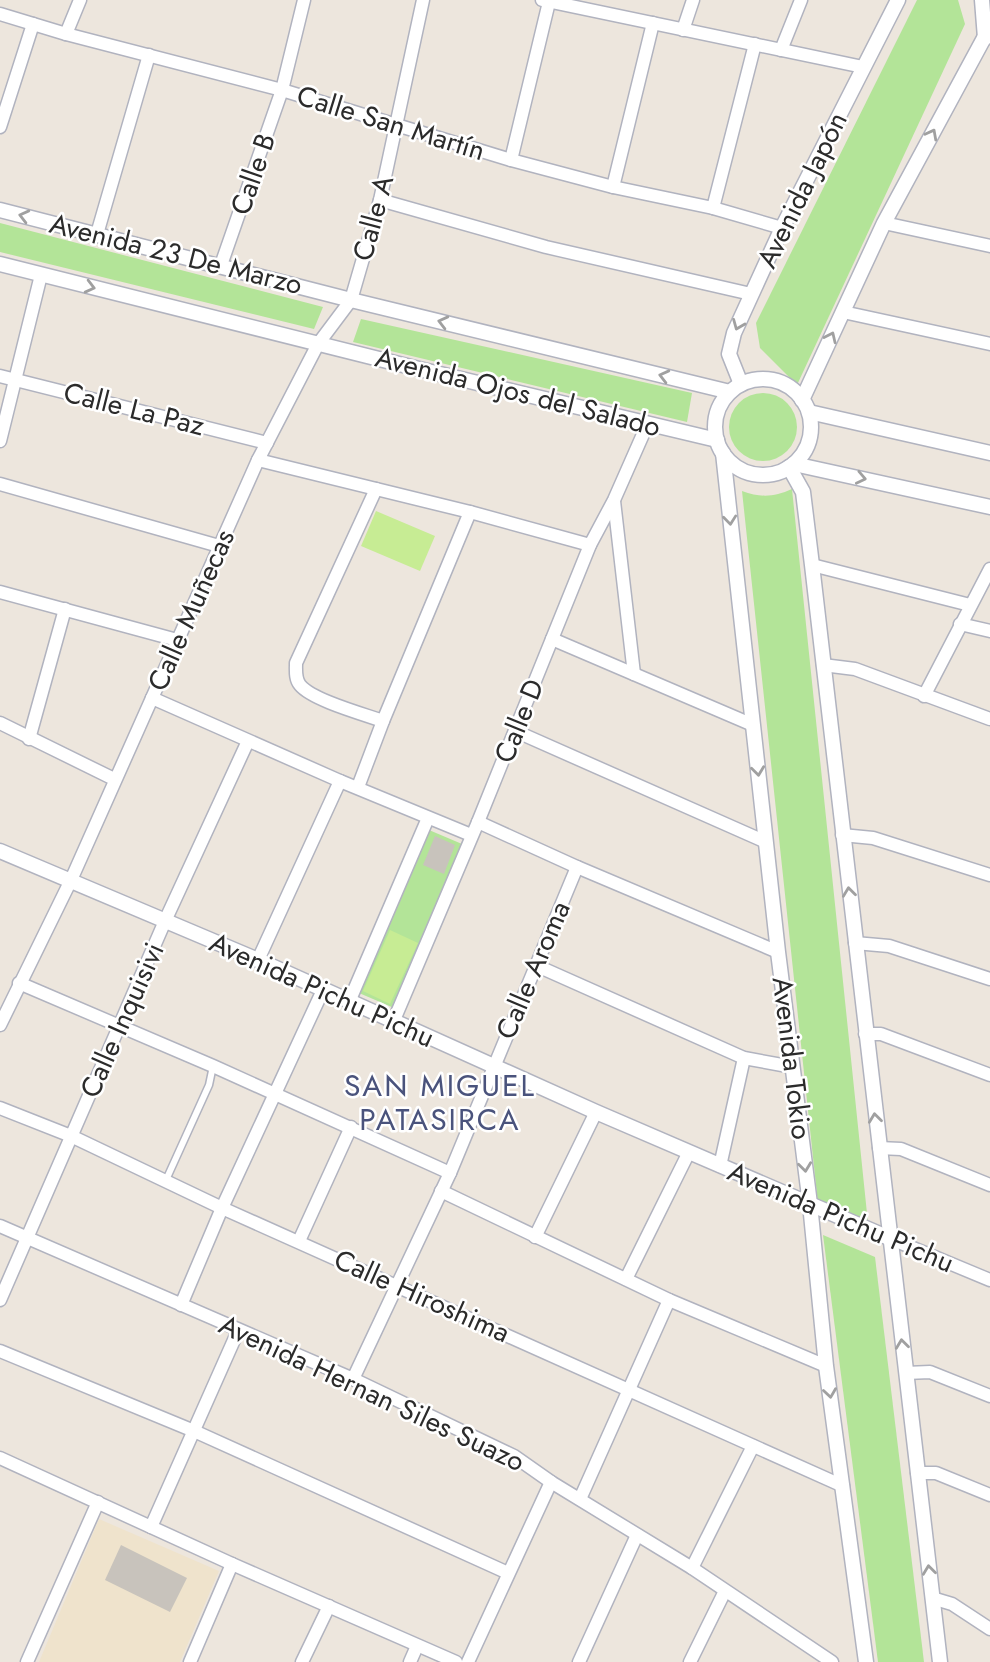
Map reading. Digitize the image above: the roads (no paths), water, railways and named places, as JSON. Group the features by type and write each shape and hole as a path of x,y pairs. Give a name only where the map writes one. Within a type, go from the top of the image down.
{"street":[{"path":"66,33 80,0"},
{"name":"Calle B","path":"221,265 282,90 304,0"},
{"name":"Calle A","path":"318,344 351,300 380,200 423,0"},
{"path":"683,30 693,0"},
{"path":"781,50 801,0"},
{"name":"Avenida Japón","path":"736,388 729,354 734,332 782,228 898,0"},
{"path":"806,406 843,312 884,223 986,42 982,0"},
{"path":"511,160 545,1 586,4 683,30 863,67"},
{"name":"Calle San Martín","path":"0,13 282,90 511,160 613,187 713,208 782,228"},
{"path":"613,187 653,23"},
{"path":"0,127 33,24"},
{"path":"713,208 755,44"},
{"path":"97,234 149,55"},
{"path":"380,200 546,247 751,294"},
{"name":"Avenida 23 De Marzo","path":"0,210 351,300"},
{"path":"884,223 990,247"},
{"name":"Avenida 23 De Marzo","path":"0,264 318,344"},
{"path":"0,441 41,275"},
{"name":"Avenida Ojos del Salado","path":"351,300 736,388"},
{"path":"843,312 990,345"},
{"name":"Avenida Ojos del Salado","path":"318,344 648,423 720,446"},
{"name":"Calle Muñecas","path":"71,880 258,460 318,344"},
{"name":"Calle La Paz","path":"0,376 267,443"},
{"path":"754,379 782,382 793,389 806,406 810,434 802,455 792,465 770,474 756,474 732,463 720,446 715,427 717,414 736,388 754,379"},
{"path":"806,406 990,453"},
{"name":"Calle D","path":"394,1020 478,822 590,545 614,500 648,423"},
{"name":"Avenida Tokio","path":"720,446 778,952 810,1203 826,1366 866,1662"},
{"path":"258,460 470,512 590,545"},
{"path":"792,465 990,507"},
{"path":"792,465 803,492 940,1662"},
{"path":"0,484 219,546"},
{"path":"376,489 296,663 296,674 299,684 308,691 327,701 383,721"},
{"path":"614,500 634,674"},
{"path":"358,787 470,512"},
{"path":"812,565 970,605"},
{"path":"924,696 990,569"},
{"path":"0,592 177,640"},
{"path":"29,739 65,609"},
{"path":"960,624 990,631"},
{"path":"552,639 753,725"},
{"path":"823,665 855,669 990,719"},
{"path":"152,698 471,835"},
{"path":"0,723 114,779"},
{"path":"515,731 766,842"},
{"name":"Calle Inquisivi","path":"0,1300 248,741"},
{"path":"258,960 340,781"},
{"path":"349,1002 428,818"},
{"path":"478,822 778,952"},
{"path":"842,835 873,838 990,875"},
{"name":"Avenida Pichu Pichu","path":"0,851 258,960 720,1166 990,1280"},
{"name":"Calle Aroma","path":"352,1379 450,1173 577,867"},
{"path":"0,1025 6,999 19,983 71,880"},
{"path":"855,943 889,946 990,979"},
{"path":"535,965 744,1058 793,1067"},
{"path":"19,983 214,1066 450,1173"},
{"path":"181,1305 222,1208 323,990"},
{"path":"865,1034 881,1034 990,1074"},
{"path":"720,1166 744,1058"},
{"name":"Calle Hiroshima","path":"0,1108 72,1136 222,1208 843,1486"},
{"path":"535,1237 596,1112"},
{"path":"299,1241 351,1127"},
{"path":"879,1148 901,1149 990,1185"},
{"path":"626,1279 689,1152"},
{"path":"441,1191 669,1300 826,1366"},
{"name":"Avenida Hernan Siles Suazo","path":"0,1226 352,1379 514,1456 551,1482 692,1568 832,1662"},
{"path":"580,1499 669,1300"},
{"path":"151,1527 238,1331"},
{"path":"0,1352 194,1431 508,1573"},
{"path":"906,1373 930,1372 990,1396"},
{"path":"692,1568 753,1446"},
{"path":"0,1458 456,1662"},
{"path":"917,1473 936,1473 990,1494"},
{"path":"468,1662 551,1482"},
{"path":"27,1662 99,1502"},
{"path":"579,1662 637,1535"},
{"path":"190,1662 232,1564"},
{"path":"691,1662 725,1591"},
{"path":"932,1598 952,1604 990,1629"},
{"path":"302,1662 329,1606"},
{"path":"410,1662 417,1646"},
{"path":"803,1662 810,1648"}],"lane":[{"path":"166,1181 209,1085 214,1066"}],"district":[{"name":"SAN MIGUEL PATASIRCA","path":"440,1102"}]}
